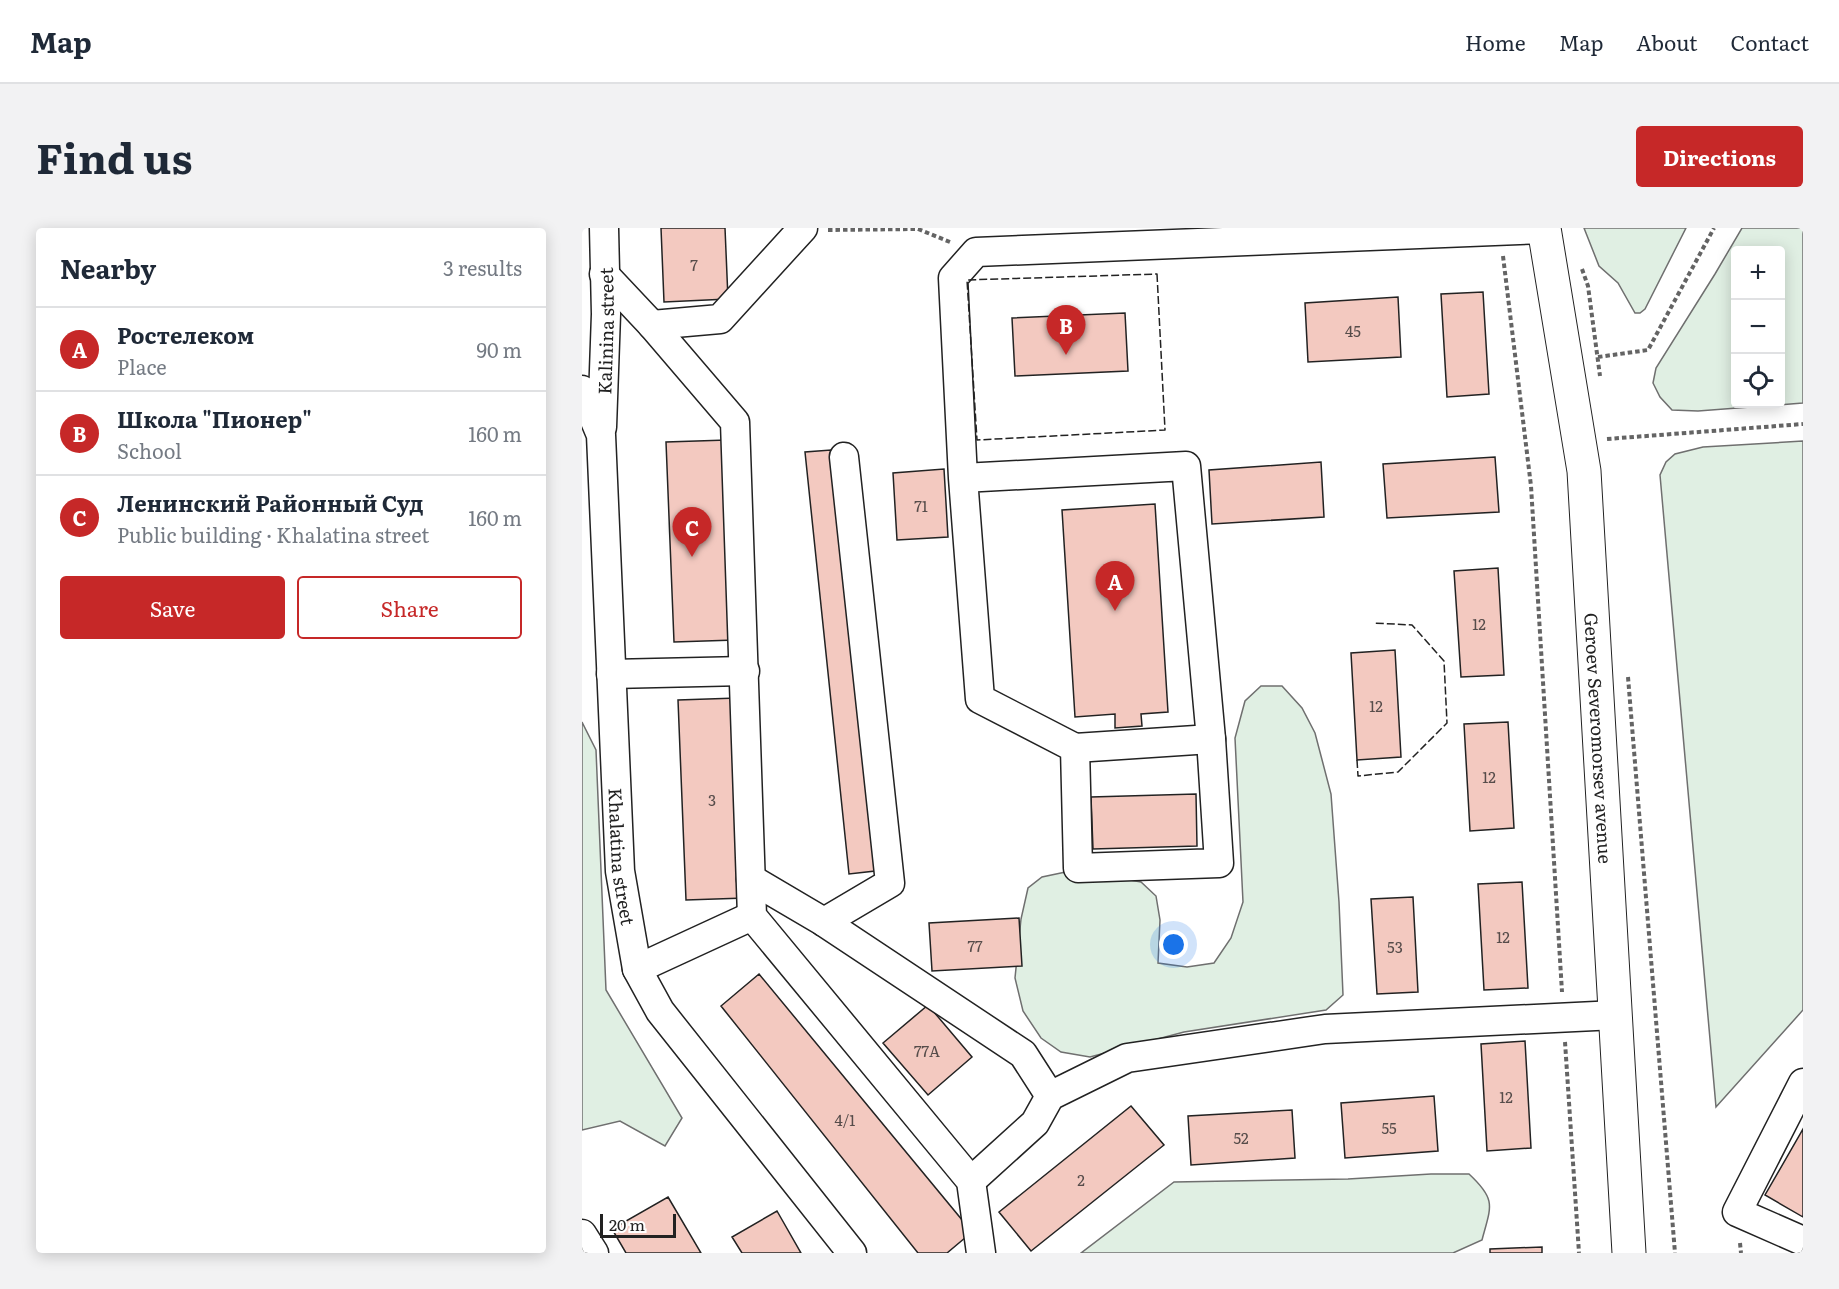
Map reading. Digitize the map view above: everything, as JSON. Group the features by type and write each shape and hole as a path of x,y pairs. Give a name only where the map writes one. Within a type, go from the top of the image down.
{"main road":[{"name":"Geroev Severomorsev avenue","path":"1544,228 1584,471 1629,1253"}],"street":[{"name":"Kalinina street","path":"601,435 606,314 604,228"},
{"path":"1211,739 1075,748 980,699 963,478 953,278 976,252 1224,235 1500,232 1544,228"},
{"path":"652,325 720,319 803,229"},
{"path":"604,274 652,325 735,422 752,916 970,1181 981,1253"},
{"name":"Khalatina street","path":"582,390 601,435 620,871 637,969 660,1011 852,1253"},
{"path":"824,922 890,883 844,457"},
{"path":"963,478 1186,466 1211,739 1219,863 1078,868 1075,748"},
{"path":"611,674 745,671"},
{"path":"752,879 824,922 1023,1054 1050,1096"},
{"path":"637,969 752,916"},
{"path":"970,1181 1035,1123 1050,1096 1127,1058 1325,1029 1616,1015"},
{"path":"1795,1244 1737,1212 1803,1083"},
{"path":"582,1234 594,1253"}],"path":[{"path":"1598,357 1648,350 1714,228"},
{"path":"803,229 918,229 976,252"},
{"path":"1500,232 1531,486 1579,1253"},
{"path":"1581,267 1588,286 1601,380"},
{"path":"1608,450 1606,439 1803,424"},
{"path":"1627,671 1676,1253"}],"green space":[{"path":"1584,228 1686,228 1645,309 1640,313 1635,313 1618,283 1599,266"},
{"path":"1742,228 1803,228 1803,403 1785,404 1785,246 1731,246"},
{"path":"1731,247 1731,408 1737,408 1672,410 1660,397 1653,383 1656,368"},
{"path":"1803,441 1803,1010 1716,1107 1660,475 1666,462 1675,454 1703,447"},
{"path":"1261,686 1282,686 1302,708 1315,733 1331,794 1343,995 1326,1010 1184,1032 1090,1057 1061,1052 1041,1038 1023,1011 1015,978 1021,919 1028,888 1042,877 1075,870 1141,882 1156,896 1160,920 1158,963 1187,967 1214,963 1231,938 1243,902 1235,738 1245,701"},
{"path":"582,722 596,750 606,990 682,1118 665,1146 620,1121 582,1130"},
{"path":"1469,1174 1484,1190 1488,1197 1489,1211 1482,1240 1453,1253 1081,1253 1174,1182 1348,1179"}],"building":[{"path":"661,228 725,228 728,299 664,302"},
{"path":"1483,292 1489,394 1447,397 1441,294"},
{"path":"1398,297 1401,357 1308,362 1305,303"},
{"path":"1125,313 1128,371 1015,376 1012,318"},
{"path":"727,440 735,640 674,642 666,442"},
{"path":"831,450 875,871 849,874 805,452"},
{"path":"1495,457 1499,512 1387,518 1383,464"},
{"path":"1321,462 1324,517 1212,524 1209,470"},
{"path":"944,469 948,537 897,540 893,473"},
{"path":"1155,504 1168,712 1141,714 1142,726 1115,728 1115,714 1075,717 1062,510"},
{"path":"1498,568 1504,675 1461,677 1454,571"},
{"path":"1395,650 1401,757 1357,760 1351,653"},
{"path":"737,698 745,898 686,900 678,700"},
{"path":"1508,722 1514,828 1470,831 1464,724"},
{"path":"1196,794 1197,846 1093,849 1091,797"},
{"path":"1522,882 1528,988 1484,990 1478,884"},
{"path":"1413,897 1418,992 1377,994 1371,899"},
{"path":"1019,918 1022,966 932,971 929,923"},
{"path":"759,974 972,1232 947,1253 918,1253 721,1006"},
{"path":"928,1005 972,1057 928,1095 883,1043"},
{"path":"1525,1041 1531,1148 1487,1151 1481,1044"},
{"path":"1434,1096 1438,1151 1345,1158 1341,1103"},
{"path":"1131,1106 1164,1145 1031,1251 999,1212"},
{"path":"1292,1110 1295,1158 1191,1165 1188,1116"},
{"path":"1803,1129 1803,1217 1765,1195"},
{"path":"668,1197 701,1253 626,1253 612,1229"},
{"path":"777,1211 801,1253 742,1253 732,1237"},
{"path":"1542,1247 1542,1253 1490,1253 1490,1249"}],"fence":[{"path":"1157,274 1165,430 977,440 967,280 1157,274"},
{"path":"1357,760 1358,776 1398,772 1447,723 1444,661 1412,625 1373,623"}],"place":[{"name":"Школа \"Пионер\"","path":"1066,355"},
{"name":"Ленинский Районный Суд","path":"692,557"},
{"name":"Ростелеком","path":"1115,611"}]}
